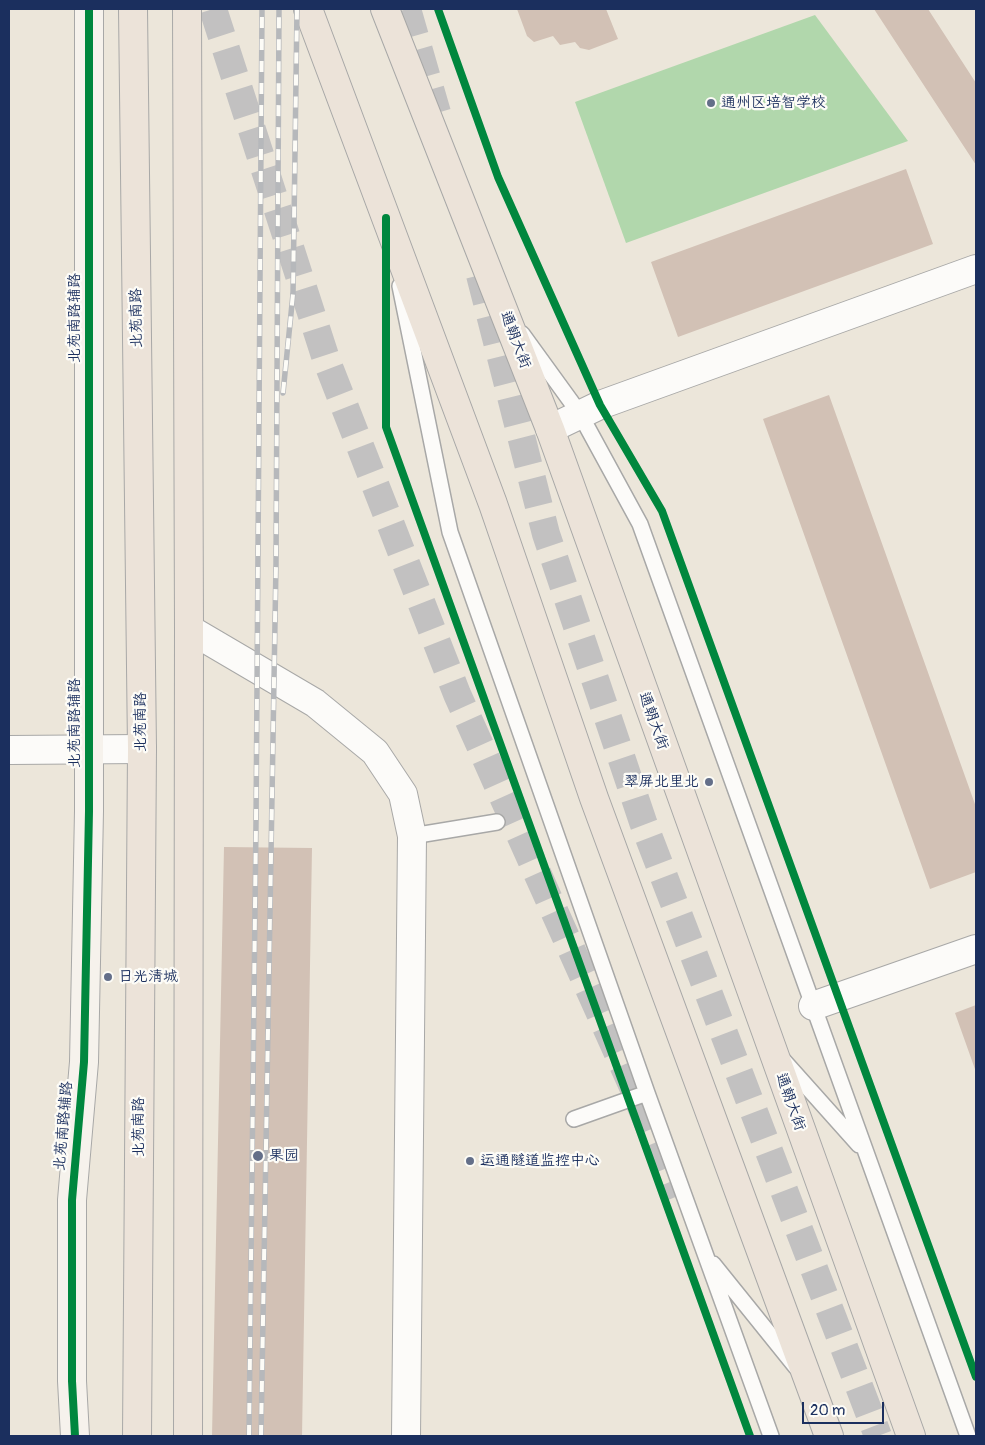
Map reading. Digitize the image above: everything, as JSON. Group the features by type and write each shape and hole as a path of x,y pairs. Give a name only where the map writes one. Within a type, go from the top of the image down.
{"main road":[{"name":"北苑南路","path":"133,9 142,749 137,1436"},
{"path":"187,9 189,629 188,1436"},
{"path":"308,9 493,504 594,798 829,1436"},
{"name":"通朝大街","path":"385,9 550,429 911,1436"}],"street":[{"name":"北苑南路辅路","path":"75,1436 72,1381 72,1200 84,1062 89,749 89,9"},
{"path":"550,429 600,405 976,269"},
{"path":"189,629 315,703 375,752 402,794 412,836 406,1436"},
{"path":"9,750 142,749"},
{"path":"813,1006 976,948"}],"lane":[{"path":"386,218 450,532 647,1093 771,1436"},
{"path":"502,308 580,414 640,524 968,1436"},
{"path":"412,836 497,822"},
{"path":"770,1045 865,1152"},
{"path":"574,1119 647,1093"},
{"path":"706,1255 810,1384"}],"green space":[{"path":"815,15 908,141 626,243 575,102"}],"building":[{"path":"517,9 606,9 618,39 589,50 580,48 575,42 560,45 553,36 534,42 527,36"},
{"path":"874,9 928,9 976,83 976,165"},
{"path":"906,169 933,244 678,337 651,262"},
{"path":"829,395 976,807 976,872 930,889 763,419"},
{"path":"224,847 312,848 302,1436 212,1436"},
{"path":"976,1005 976,1072 955,1013"}],"tunnel":[{"path":"213,9 326,359 457,694 633,1087 678,1196"},
{"path":"407,9 437,113"},
{"path":"480,275 546,534 643,822 878,1436"}],"railway":[{"path":"249,1436 262,9"},
{"path":"261,1436 276,564 279,9"},
{"path":"283,393 293,294 297,9"}],"cycle path":[{"path":"75,1436 72,1381 72,1200 84,1062 89,811 89,9"},
{"path":"438,9 498,177 600,405 662,511 976,1377"},
{"path":"386,218 386,427 750,1436"}],"place":[{"name":"通州区培智学校","path":"711,103"},
{"name":"翠屏北里北","path":"709,782"},
{"name":"日光清城","path":"108,977"},
{"name":"果园","path":"258,1156"},
{"name":"运通隧道监控中心","path":"470,1161"}]}
